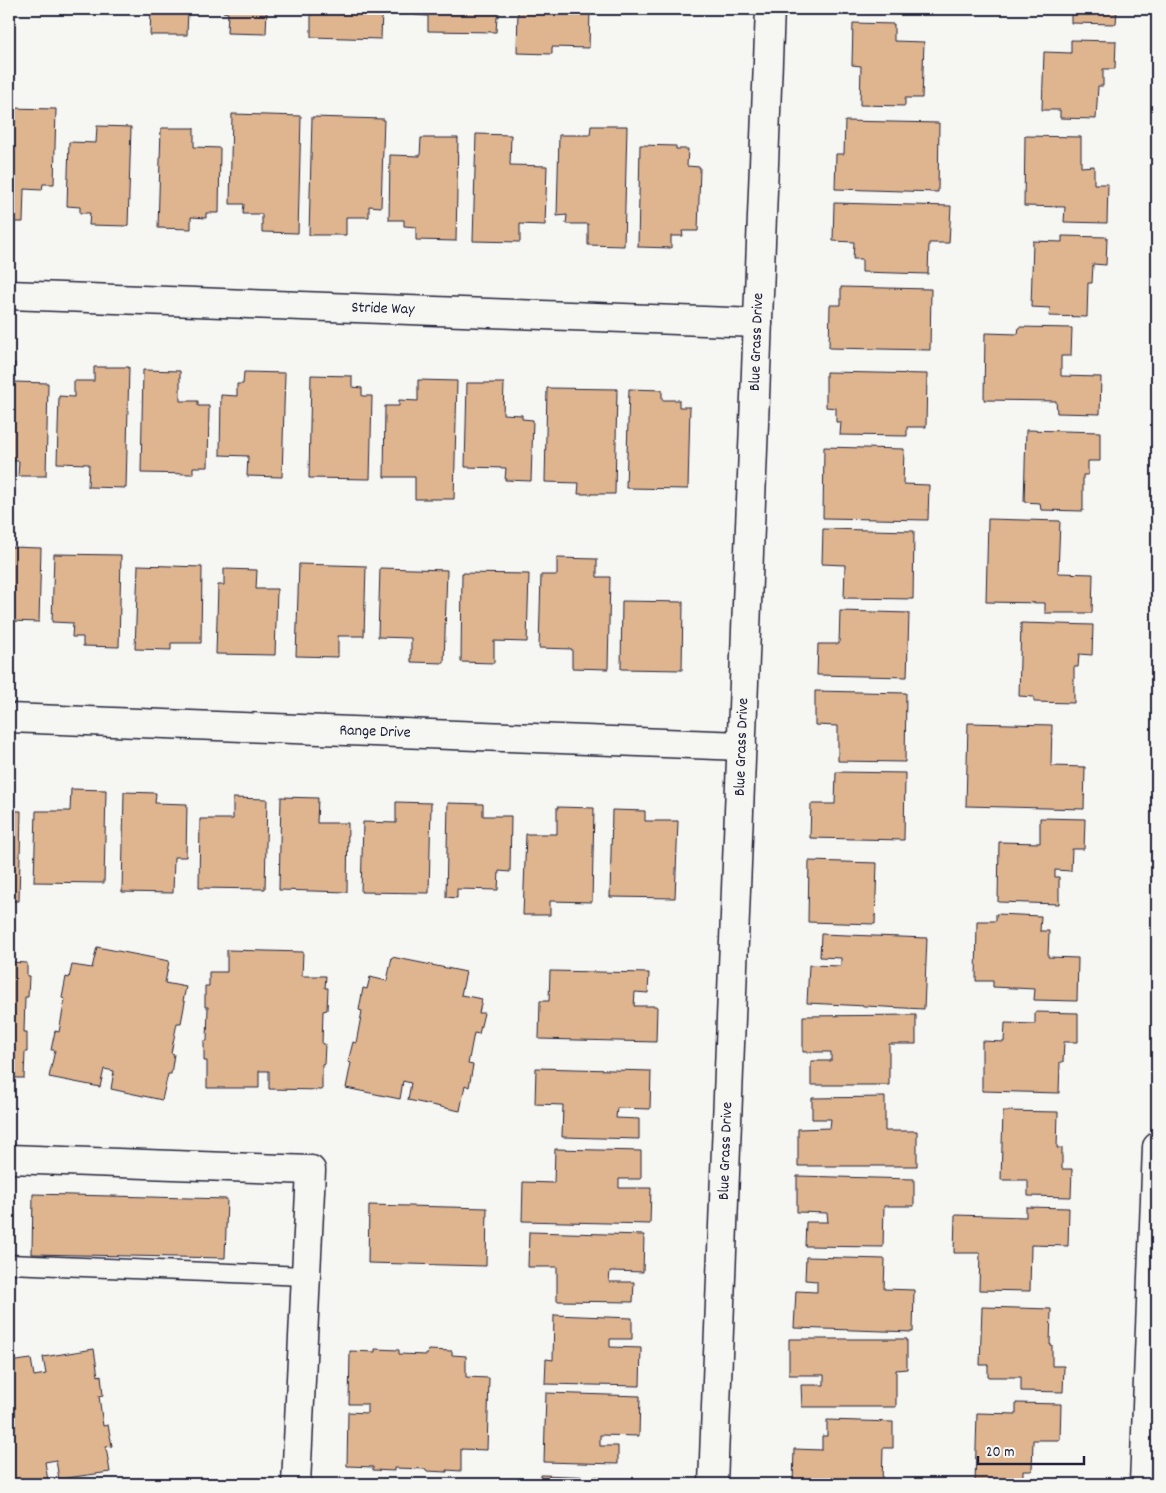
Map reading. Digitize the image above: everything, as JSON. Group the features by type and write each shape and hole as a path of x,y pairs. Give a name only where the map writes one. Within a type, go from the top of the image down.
{"street":[{"name":"Blue Grass Drive","path":"713,1484 770,9"},
{"name":"Stride Way","path":"9,294 758,324"},
{"name":"Range Drive","path":"9,718 742,746"},
{"path":"1144,1484 1157,1147"},
{"path":"9,1160 311,1170 296,1484"}],"lane":[{"path":"9,1264 306,1276"}],"building":[{"path":"151,9 188,9 187,35 150,35"},
{"path":"223,9 267,9 266,34 227,33 228,13 223,12"},
{"path":"311,9 382,9 381,39 311,37"},
{"path":"415,9 499,9 499,17 497,17 496,32 428,31 428,16 415,15"},
{"path":"518,9 590,9 589,48 552,47 552,54 517,53"},
{"path":"1005,9 1117,9 1116,24 1071,23 1071,11"},
{"path":"853,23 894,24 894,41 924,42 922,98 905,98 905,106 860,105 861,66 852,65"},
{"path":"1071,40 1116,41 1115,69 1103,69 1103,86 1098,86 1096,119 1060,118 1060,110 1042,110 1044,52 1071,53"},
{"path":"9,108 56,109 54,184 43,184 42,190 24,189 23,222 9,222"},
{"path":"232,114 301,116 298,233 262,232 262,214 243,214 244,204 230,204"},
{"path":"312,117 384,119 381,207 369,206 369,217 346,217 346,235 309,235"},
{"path":"845,121 939,123 938,192 835,189 836,154 844,154"},
{"path":"97,126 131,127 128,226 89,225 90,213 80,213 80,207 67,206 69,142 96,143"},
{"path":"591,126 627,126 624,246 588,245 588,224 566,224 567,215 557,216 559,135 590,135"},
{"path":"161,128 194,128 194,147 220,148 219,213 206,213 206,218 191,217 191,229 158,228"},
{"path":"476,134 511,135 510,165 547,166 545,225 520,224 520,242 473,241"},
{"path":"1025,136 1081,137 1081,167 1094,166 1094,184 1108,184 1107,223 1064,222 1065,207 1024,206"},
{"path":"421,138 458,138 456,241 416,240 416,227 404,226 404,220 389,220 390,155 420,156"},
{"path":"640,145 676,146 676,149 688,149 687,166 700,167 698,231 682,231 683,236 671,236 671,248 638,247"},
{"path":"834,203 951,206 949,243 929,243 928,274 862,272 862,259 853,259 854,242 833,241"},
{"path":"1062,236 1107,237 1106,265 1093,264 1092,283 1088,283 1087,317 1049,316 1050,308 1031,307 1033,241 1062,242"},
{"path":"841,287 931,289 930,350 829,348 830,305 841,305"},
{"path":"1019,327 1072,328 1071,356 1061,356 1061,376 1101,377 1100,414 1057,413 1056,401 984,400 985,333 1018,334"},
{"path":"9,363 15,363 14,382 48,383 46,476 18,476 19,461 13,461 12,482 9,482"},
{"path":"94,367 129,367 126,488 88,487 89,464 57,463 59,396 74,397 74,381 94,381"},
{"path":"143,370 180,371 180,401 198,401 198,406 209,406 208,467 193,467 193,474 141,473"},
{"path":"244,372 285,373 282,477 247,476 248,456 220,455 221,395 237,396 237,384 243,384"},
{"path":"826,372 927,374 926,427 907,427 907,436 840,435 841,422 836,422 836,408 826,407"},
{"path":"311,375 352,376 352,387 362,388 362,396 372,396 370,479 309,478"},
{"path":"418,380 457,381 454,499 415,499 415,477 384,477 385,406 399,406 399,400 418,401"},
{"path":"467,383 504,383 503,414 522,415 522,419 533,420 531,481 505,480 506,468 465,467"},
{"path":"547,388 617,389 615,494 578,494 579,483 545,482"},
{"path":"629,389 662,390 662,400 679,400 679,407 690,407 688,489 626,488"},
{"path":"1026,430 1100,432 1100,461 1088,461 1088,475 1083,475 1083,511 1041,510 1040,503 1024,502"},
{"path":"824,447 904,449 903,484 929,485 928,520 823,518"},
{"path":"988,519 1060,521 1058,573 1093,574 1092,613 1045,613 1045,603 986,602"},
{"path":"823,529 914,531 913,599 844,598 845,565 822,564"},
{"path":"9,547 41,548 39,622 9,621"},
{"path":"54,554 121,555 119,647 83,646 83,637 72,637 73,623 52,622"},
{"path":"557,558 597,559 597,577 610,577 608,669 572,668 572,649 539,648 541,575 557,575"},
{"path":"299,564 366,566 364,636 338,636 338,657 296,656"},
{"path":"138,565 202,567 201,643 171,643 171,650 135,649"},
{"path":"380,568 447,570 444,663 411,662 411,638 378,637"},
{"path":"224,569 257,570 256,589 277,589 275,655 216,654 218,585 224,585"},
{"path":"462,573 529,574 527,642 494,641 494,663 461,662"},
{"path":"622,601 683,602 682,670 621,669"},
{"path":"840,611 909,613 907,677 817,675 818,644 839,644"},
{"path":"1021,623 1093,625 1092,655 1079,654 1078,667 1074,667 1074,703 1034,702 1034,697 1019,696"},
{"path":"815,691 906,693 905,762 838,761 838,726 815,725"},
{"path":"968,723 1052,725 1051,766 1085,767 1084,809 966,806"},
{"path":"836,772 905,773 904,840 810,838 811,804 835,804"},
{"path":"71,789 106,790 104,883 34,882 36,811 70,811"},
{"path":"124,792 156,793 155,803 187,804 186,857 174,857 173,893 122,892"},
{"path":"281,797 318,798 317,823 348,823 347,892 279,890"},
{"path":"233,798 267,799 265,889 199,888 200,819 233,819"},
{"path":"396,802 431,803 429,893 361,892 363,822 396,823"},
{"path":"448,803 483,804 483,816 511,816 510,872 499,871 498,890 457,889 457,898 446,897"},
{"path":"557,807 594,808 592,902 550,901 550,915 523,915 526,834 557,834"},
{"path":"612,810 645,811 645,821 678,821 675,898 610,897"},
{"path":"9,811 21,811 19,901 9,901"},
{"path":"1040,818 1085,819 1084,849 1072,849 1071,871 1055,870 1055,877 1059,877 1059,904 998,902 999,842 1040,843"},
{"path":"809,861 877,863 875,924 808,922"},
{"path":"996,914 1041,916 1040,931 1049,931 1048,957 1078,958 1077,1001 1034,1000 1035,989 993,987 993,981 976,981 977,921 996,921"},
{"path":"821,934 927,938 924,1009 807,1003 809,965 841,966 841,958 820,957"},
{"path":"97,947 169,961 165,983 186,987 181,1023 177,1023 171,1053 174,1054 171,1074 168,1074 162,1100 111,1089 114,1071 104,1069 100,1087 49,1077 55,1050 51,1050 55,1031 59,1032 65,999 62,998 66,977 69,978 72,965 92,968"},
{"path":"227,950 303,952 302,976 326,976 325,988 328,988 327,1010 323,1011 322,1044 325,1044 324,1065 322,1064 322,1090 269,1089 269,1071 259,1071 259,1088 207,1088 207,1061 204,1061 204,1041 207,1041 208,1007 205,1007 205,986 209,986 209,972 227,972"},
{"path":"392,957 466,972 461,995 482,999 479,1013 484,1013 479,1034 474,1033 468,1064 473,1065 469,1087 465,1085 460,1111 408,1100 411,1083 403,1081 400,1099 346,1088 351,1063 348,1062 353,1042 356,1043 362,1011 359,1010 363,988 367,989 370,977 387,981"},
{"path":"9,962 27,963 27,976 29,976 28,997 25,997 24,1032 27,1032 27,1052 25,1052 24,1078 9,1078"},
{"path":"550,971 649,973 648,993 635,992 634,1006 657,1006 656,1042 539,1039 540,1001 549,1001"},
{"path":"1035,1012 1078,1013 1078,1042 1064,1042 1063,1062 1060,1062 1059,1093 982,1091 982,1041 1004,1042 1005,1023 1035,1024"},
{"path":"916,1015 916,1044 889,1044 889,1085 811,1085 811,1061 831,1061 831,1052 803,1052 803,1016"},
{"path":"536,1068 651,1071 650,1109 617,1108 616,1118 639,1119 639,1139 562,1137 563,1105 535,1104"},
{"path":"885,1097 885,1131 917,1131 917,1166 798,1166 798,1129 830,1128 831,1119 812,1119 812,1098"},
{"path":"1003,1111 1058,1112 1057,1148 1062,1148 1062,1169 1072,1169 1071,1197 1028,1196 1028,1180 1001,1180"},
{"path":"555,1149 641,1151 641,1179 619,1179 619,1188 651,1188 650,1224 522,1221 523,1182 554,1183"},
{"path":"797,1176 914,1179 914,1206 884,1206 883,1247 805,1246 806,1222 828,1222 827,1213 797,1212"},
{"path":"33,1194 227,1199 225,1258 32,1254"},
{"path":"369,1205 487,1208 486,1266 368,1263"},
{"path":"1026,1207 1069,1208 1068,1246 1031,1245 1030,1291 979,1290 980,1253 954,1253 955,1215 1026,1217"},
{"path":"529,1232 644,1235 643,1272 610,1271 609,1282 634,1282 633,1302 557,1301 557,1267 528,1267"},
{"path":"806,1257 885,1259 884,1289 914,1290 913,1332 794,1328 796,1291 817,1292 817,1281 805,1280"},
{"path":"982,1307 1051,1309 1050,1345 1052,1345 1052,1366 1064,1366 1063,1392 1021,1391 1021,1377 988,1377 988,1365 980,1365"},
{"path":"554,1315 632,1318 632,1339 610,1339 610,1347 641,1348 640,1386 545,1384 546,1359 553,1360"},
{"path":"789,1339 907,1339 907,1369 896,1370 896,1407 802,1407 801,1385 824,1385 824,1375 789,1375"},
{"path":"94,1349 98,1376 101,1375 103,1395 99,1396 103,1426 108,1425 112,1446 106,1447 110,1472 59,1479 56,1460 45,1462 48,1481 29,1484 9,1484 9,1362 31,1359 34,1376 46,1374 43,1357"},
{"path":"375,1349 399,1350 399,1354 427,1355 428,1350 452,1351 452,1355 466,1356 466,1377 489,1378 487,1450 461,1449 461,1471 447,1470 447,1472 394,1468 394,1471 373,1470 373,1467 347,1466 348,1412 367,1413 367,1404 349,1404 350,1351 375,1352"},
{"path":"546,1393 640,1396 639,1436 600,1435 600,1446 618,1446 618,1464 544,1462"},
{"path":"1016,1403 1061,1404 1060,1440 1033,1440 1032,1471 1023,1471 1023,1484 975,1484 977,1413 1016,1414"},
{"path":"827,1420 893,1422 893,1448 883,1448 882,1484 793,1484 794,1449 822,1450 822,1436 827,1436"},
{"path":"541,1475 600,1477 600,1484 541,1484"}]}
